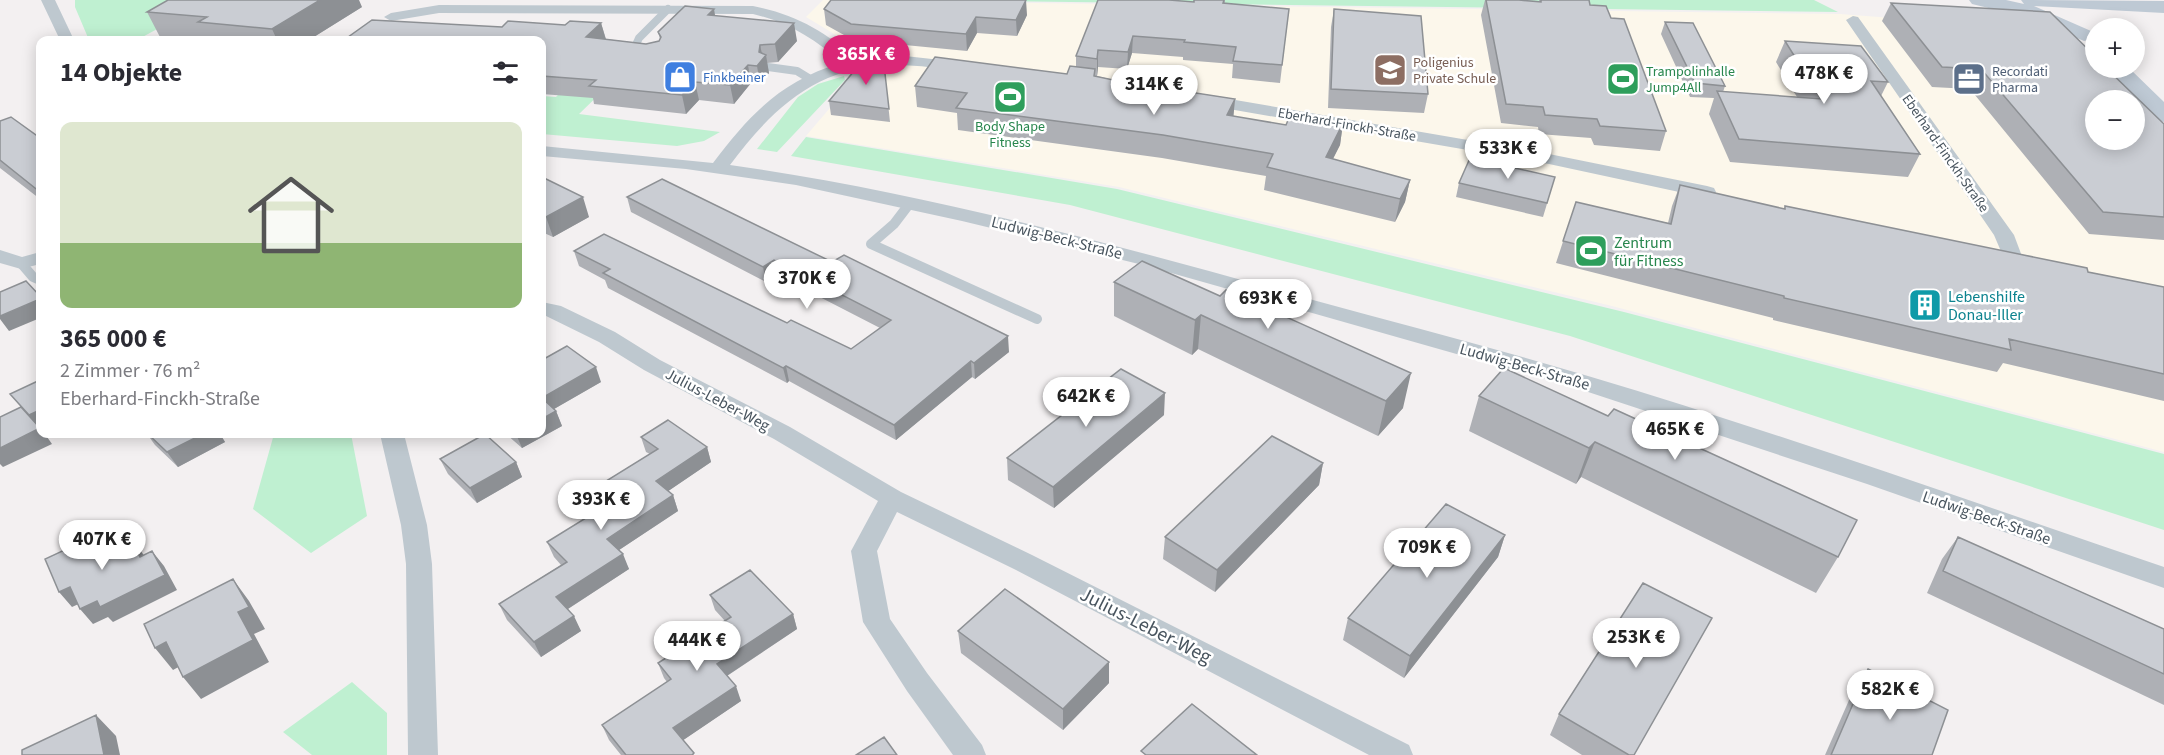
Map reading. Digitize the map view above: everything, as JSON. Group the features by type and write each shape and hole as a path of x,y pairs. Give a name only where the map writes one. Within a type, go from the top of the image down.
{"street":[{"path":"48,0 65,36"},
{"path":"55,16 64,0"},
{"path":"1980,0 2037,13 2085,28"},
{"path":"2044,0 2085,24"},
{"path":"2044,0 2164,7"},
{"path":"2077,2 2087,18"},
{"path":"2103,18 2107,10 2126,5"},
{"path":"392,17 439,9 741,10 775,15 812,31 833,46 852,65"},
{"name":"Eberhard-Finckh-Straße","path":"1853,20 2004,235 2019,260 1990,254"},
{"path":"718,168 769,107 786,92 810,79 852,65 896,60 979,68"},
{"path":"2145,67 2164,85"},
{"path":"2127,78 2164,115"},
{"name":"Eberhard-Finckh-Straße","path":"1184,97 1549,159 1725,196"},
{"name":"Ludwig-Beck-Straße","path":"546,151 645,159 815,184 910,203 1149,260 1581,382 1876,478 2164,578"},
{"path":"0,256 31,261"},
{"name":"Julius-Leber-Weg","path":"546,309 607,337 652,364 782,433 892,498 1023,562 1398,755"},
{"path":"393,438 414,525 419,564 423,755"},
{"path":"892,498 864,551 877,622 917,682 971,755"}],"lane":[{"path":"651,54 634,47 639,38 668,9"},
{"path":"768,67 797,71 810,79"},
{"path":"910,203 894,224 871,244 1037,319"},
{"path":"31,261 33,277 36,278"}],"shaded area":[{"path":"823,0 1840,14 2049,30 2089,90 2085,90 2085,150 2145,150 2145,143 2164,148 2164,452 1612,306 1119,187 806,136 858,75 882,70 831,32 806,17"}],"green space":[{"path":"75,0 310,0 203,4 144,36 87,36 75,7"},
{"path":"913,0 1814,0 1838,12"},
{"path":"844,76 845,80 777,152 757,149 798,97 818,84"},
{"path":"571,81 610,84 579,114 720,132 704,141 677,146 546,134 546,96 556,97"},
{"path":"806,137 1117,189 1624,312 2164,454 2164,530 1570,336 1070,205 791,156"},
{"path":"273,438 352,438 367,516 311,553 253,509"},
{"path":"352,682 387,713 387,755 312,755 283,732"}],"building":[{"path":"168,0 320,0 272,29 198,22 207,17 147,12"},
{"path":"831,0 1026,0 1016,20 976,17 966,34 851,24 824,9"},
{"path":"1098,0 1194,2 1194,0 1224,0 1223,3 1289,9 1282,65 1233,61 1236,47 1133,36 1128,52 1098,50 1097,59 1076,56"},
{"path":"1486,0 1541,2 1541,0 1589,0 1590,5 1606,6 1611,18 1624,19 1666,131 1600,126 1597,119 1545,115 1543,107 1506,104"},
{"path":"1891,3 2050,12 2085,46 2085,78 2116,78 2129,90 2085,90 2085,150 2145,150 2145,106 2164,124 2164,217 2103,212 1981,69 1942,67"},
{"path":"685,6 714,9 708,15 794,23 775,44 760,45 759,52 766,55 757,66 748,65 730,85 695,82 682,95 589,86 596,80 546,76 546,36 350,36 372,20 502,27 508,21 565,25 570,21 601,23 586,37 646,44 659,41 661,37 658,32"},
{"path":"1334,9 1421,16 1428,94 1331,89"},
{"path":"1665,22 1693,23 1725,86 1695,83"},
{"path":"1785,41 1861,46 1888,82 1871,81 1920,154 1739,139 1717,91 1821,99"},
{"path":"883,56 889,109 829,101 865,58"},
{"path":"935,57 1067,74 1070,66 1095,69 1094,76 1235,99 1227,115 1286,125 1291,113 1343,123 1326,157 1410,180 1400,199 1267,167 1273,154 1163,135 956,108 967,93 915,86"},
{"path":"11,117 36,135 36,189 0,160 0,121"},
{"path":"1470,158 1555,177 1547,203 1459,183"},
{"path":"546,179 583,197 546,217"},
{"path":"662,179 832,262 844,255 1008,336 974,363 971,361 894,425 786,366 783,368 603,273 610,269 574,251 604,234 787,323 791,320 851,349 891,320 774,260 763,267 627,197"},
{"path":"1680,185 1785,209 1785,206 2087,268 2088,272 2164,287 2164,374 2009,339 2011,350 1784,298 1784,296 1563,241 1576,202 1671,224"},
{"path":"1142,261 1220,296 1226,290 1411,373 1386,401 1201,315 1195,320 1114,282"},
{"path":"26,281 36,292 36,301 0,316 0,292"},
{"path":"567,346 596,367 546,396 546,358"},
{"path":"1504,368 1608,416 1614,409 1857,520 1838,557 1595,442 1589,448 1479,396"},
{"path":"1121,369 1165,393 1053,487 1007,458"},
{"path":"36,382 36,412 29,415 10,394"},
{"path":"546,402 556,411 546,417"},
{"path":"21,407 36,424 36,430 0,448 0,417"},
{"path":"668,420 707,447 656,481 673,495 607,539 623,554 556,597 574,616 534,642 499,604 567,562 547,542 615,500 598,486 658,449 641,437"},
{"path":"1272,436 1323,463 1217,570 1165,537"},
{"path":"152,438 195,438 167,452"},
{"path":"478,438 489,438 516,462 470,488 440,459"},
{"path":"1446,504 1505,535 1410,656 1348,618"},
{"path":"101,533 108,550 131,539 140,557 152,551 165,575 100,607 97,601 80,609 70,587 59,592 45,559"},
{"path":"1958,537 2164,629 2164,674 1943,571"},
{"path":"750,570 793,614 717,664 736,686 673,728 694,753 692,755 626,755 602,725 671,679 658,663 731,617 710,595"},
{"path":"233,579 249,607 238,612 253,640 183,677 166,642 155,648 144,624"},
{"path":"1643,583 1712,618 1634,755 1629,755 1559,714"},
{"path":"1005,589 1109,662 1063,709 958,631"},
{"path":"1868,669 1948,710 1932,755 1831,755"},
{"path":"1192,704 1257,755 1146,755 1141,751"},
{"path":"96,715 104,755 22,755 22,750"},
{"path":"884,737 897,755 856,755"}],"place":[{"name":"Poligenius Private Schule","path":"1390,70"},
{"name":"Finkbeiner","path":"680,77"},
{"name":"Trampolinhalle Jump4All","path":"1623,79"},
{"name":"Recordati Pharma","path":"1969,79"},
{"name":"Body Shape Fitness","path":"1010,97"},
{"name":"Zentrum für Fitness","path":"1591,251"},
{"name":"Lebenshilfe Donau-Iller","path":"1925,305"}]}
